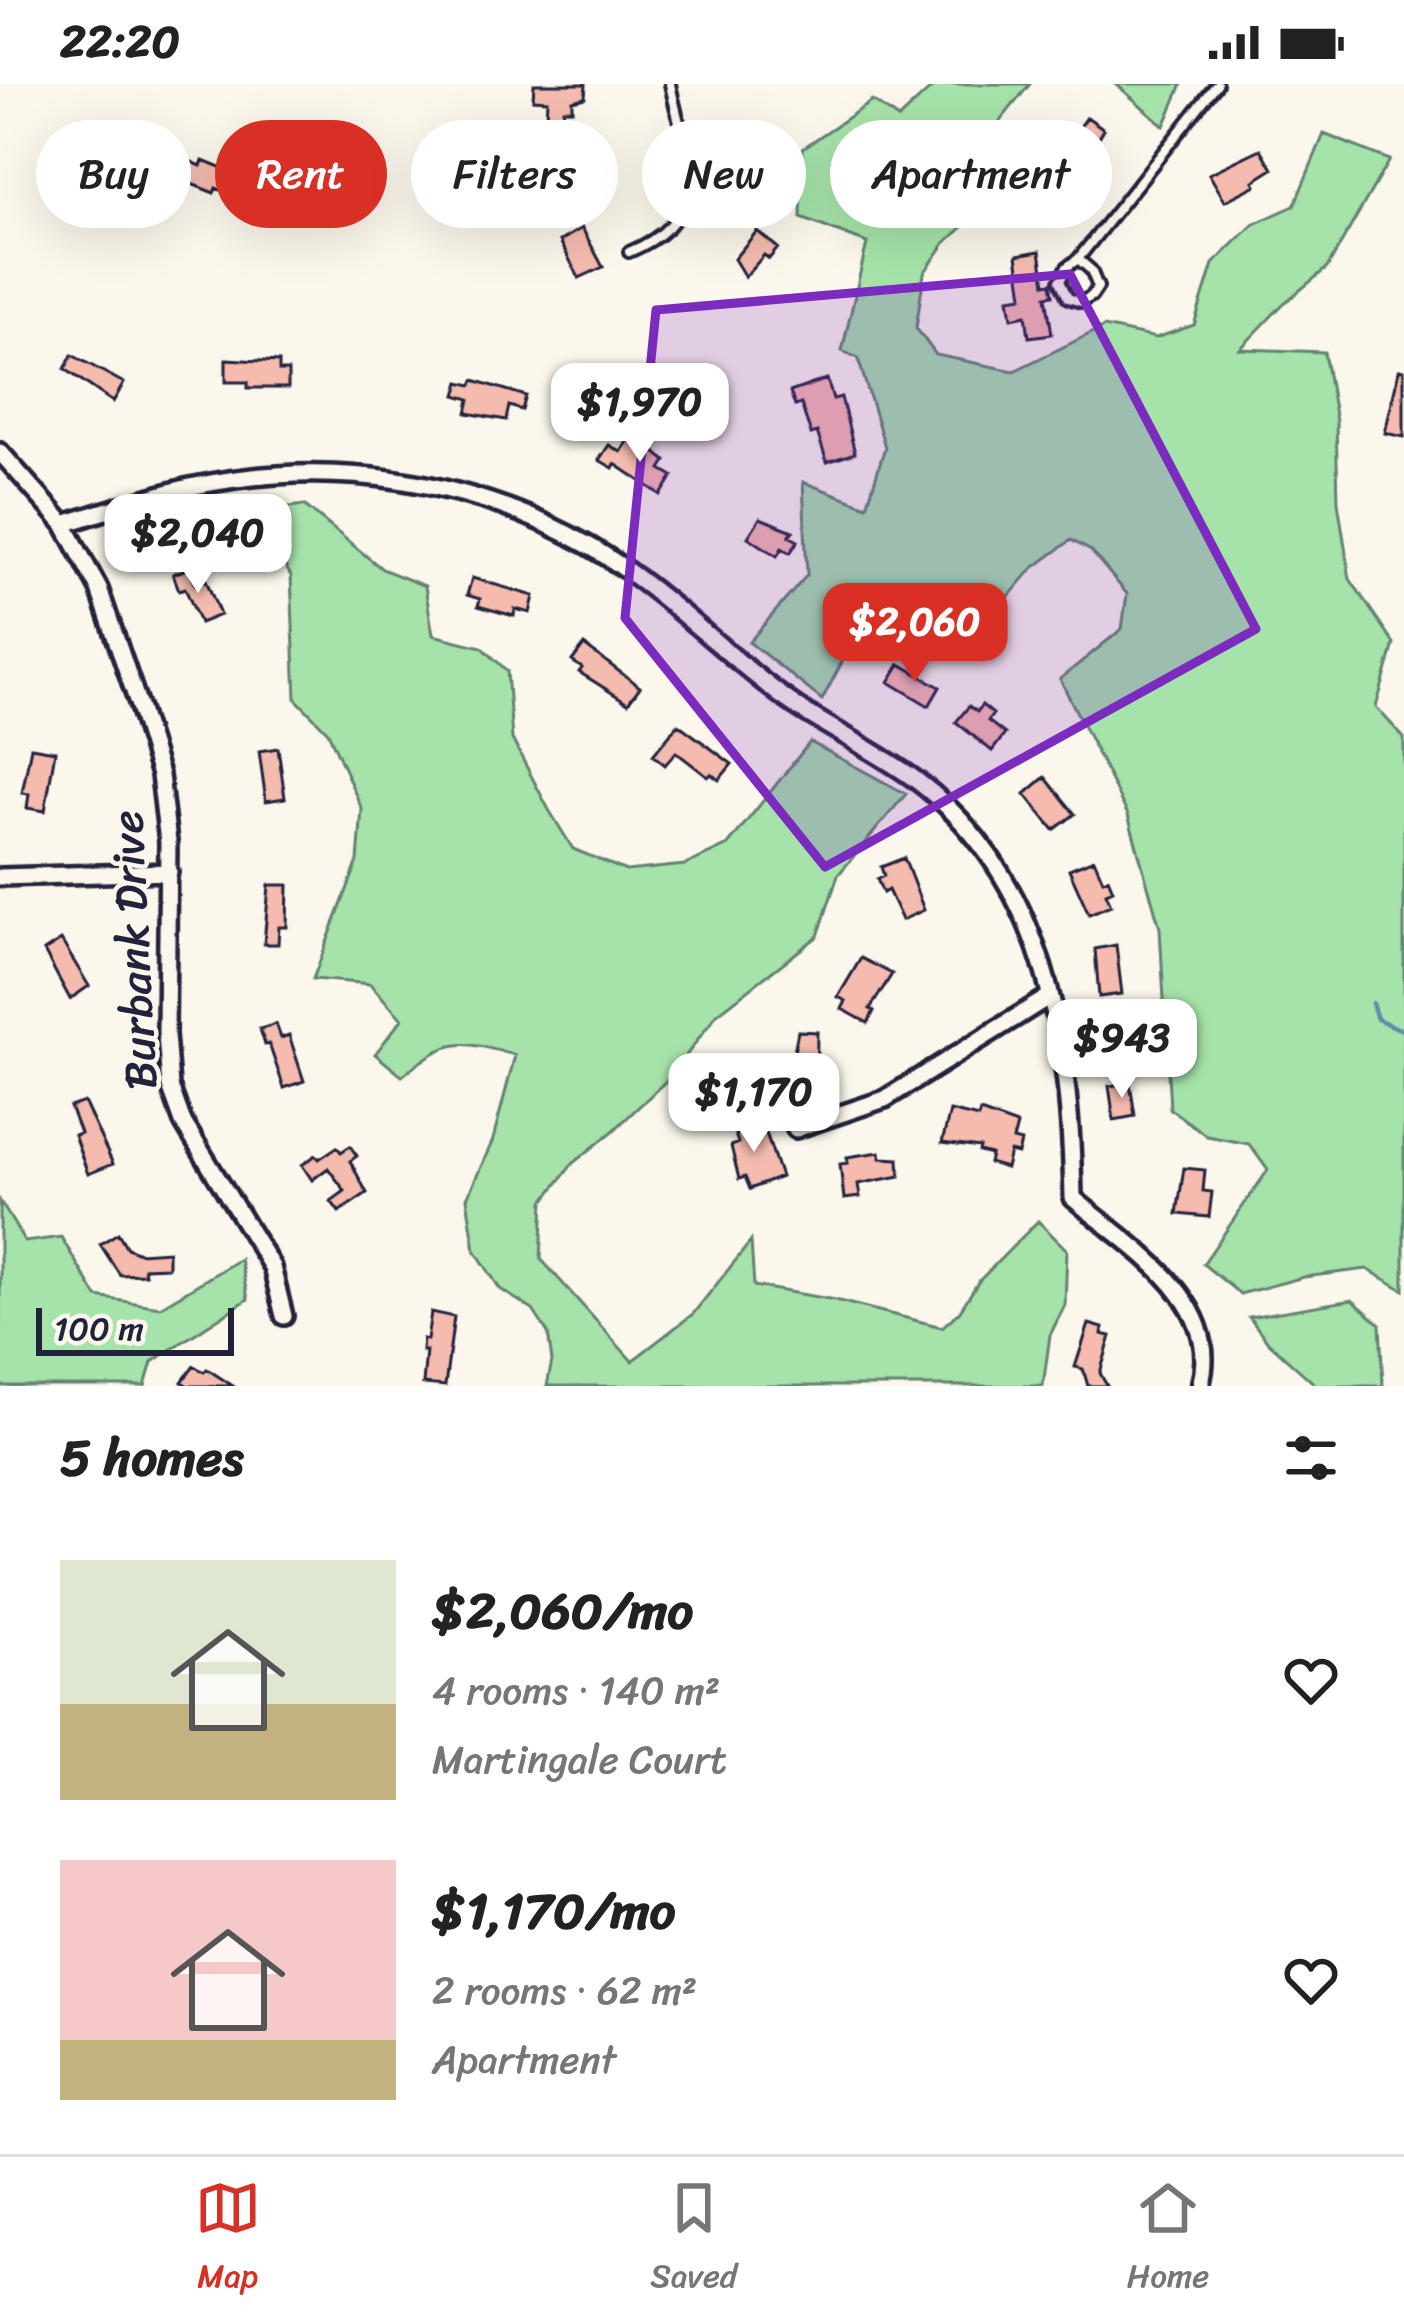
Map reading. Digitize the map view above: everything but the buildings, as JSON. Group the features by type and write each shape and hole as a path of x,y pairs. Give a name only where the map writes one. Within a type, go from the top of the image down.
{"street":[{"name":"Burbank Drive","path":"0,452 64,524 99,589 138,703 160,775 169,872 166,1034 170,1086 183,1122 272,1267 284,1316"},
{"path":"64,524 197,485 326,473 436,486 484,499 550,526 636,577 774,691 914,779 982,844 1014,890 1036,939 1049,996 1064,1075 1073,1198 1171,1282 1196,1315 1207,1361 1200,1386"},
{"path":"0,877 169,872"},
{"path":"796,1129 886,1100 1049,996"}],"lane":[{"path":"628,252 670,228 691,183 670,84"},
{"path":"1078,259 1091,270 1098,286 1081,302 1068,298 1060,281 1067,267 1216,84"}],"highlighted area":[{"path":"1070,274 1256,629 825,867 625,618 656,310"}],"green space":[{"path":"936,84 1030,84 1001,120 844,120 872,101 898,119"},
{"path":"1116,84 1182,84 1164,126"},
{"path":"830,130 830,228 962,228 924,273 916,328 936,355 1014,371 1104,327 1156,338 1194,325 1213,264 1254,224 1294,206 1324,134 1389,160 1327,268 1283,304 1240,349 1324,352 1336,421 1338,502 1350,579 1394,644 1376,707 1404,738 1404,1290 1367,1269 1304,1277 1240,1294 1203,1264 1268,1170 1249,1144 1207,1136 1170,1109 1160,928 1128,815 1060,679 1122,629 1127,594 1091,551 1071,540 1032,569 972,640 935,639 894,601 851,645 822,700 749,642 807,575 803,482 867,506 885,447 858,358 842,351 867,243 806,220 806,146"},
{"path":"304,505 382,569 425,586 433,635 482,647 507,671 512,739 573,849 626,871 685,865 728,845 810,742 906,794 838,875 818,936 717,1014 670,1077 573,1163 544,1201 541,1259 632,1361 693,1314 751,1241 754,1286 942,1327 1038,1221 1067,1250 1065,1305 1050,1335 1043,1386 547,1386 552,1361 548,1333 533,1310 500,1289 475,1250 467,1198 493,1140 515,1055 455,1045 431,1054 402,1076 375,1054 402,1019 370,984 313,979 358,861 362,809 328,732 296,699 291,576 254,512"},
{"path":"0,1201 25,1242 61,1237 97,1297 160,1307 240,1259 248,1299 152,1362 145,1386 0,1386"},
{"path":"1352,1300 1380,1324 1383,1386 1317,1386 1268,1342 1249,1317"}],"waterway":[{"path":"1372,1003 1377,1019 1404,1031"}]}
